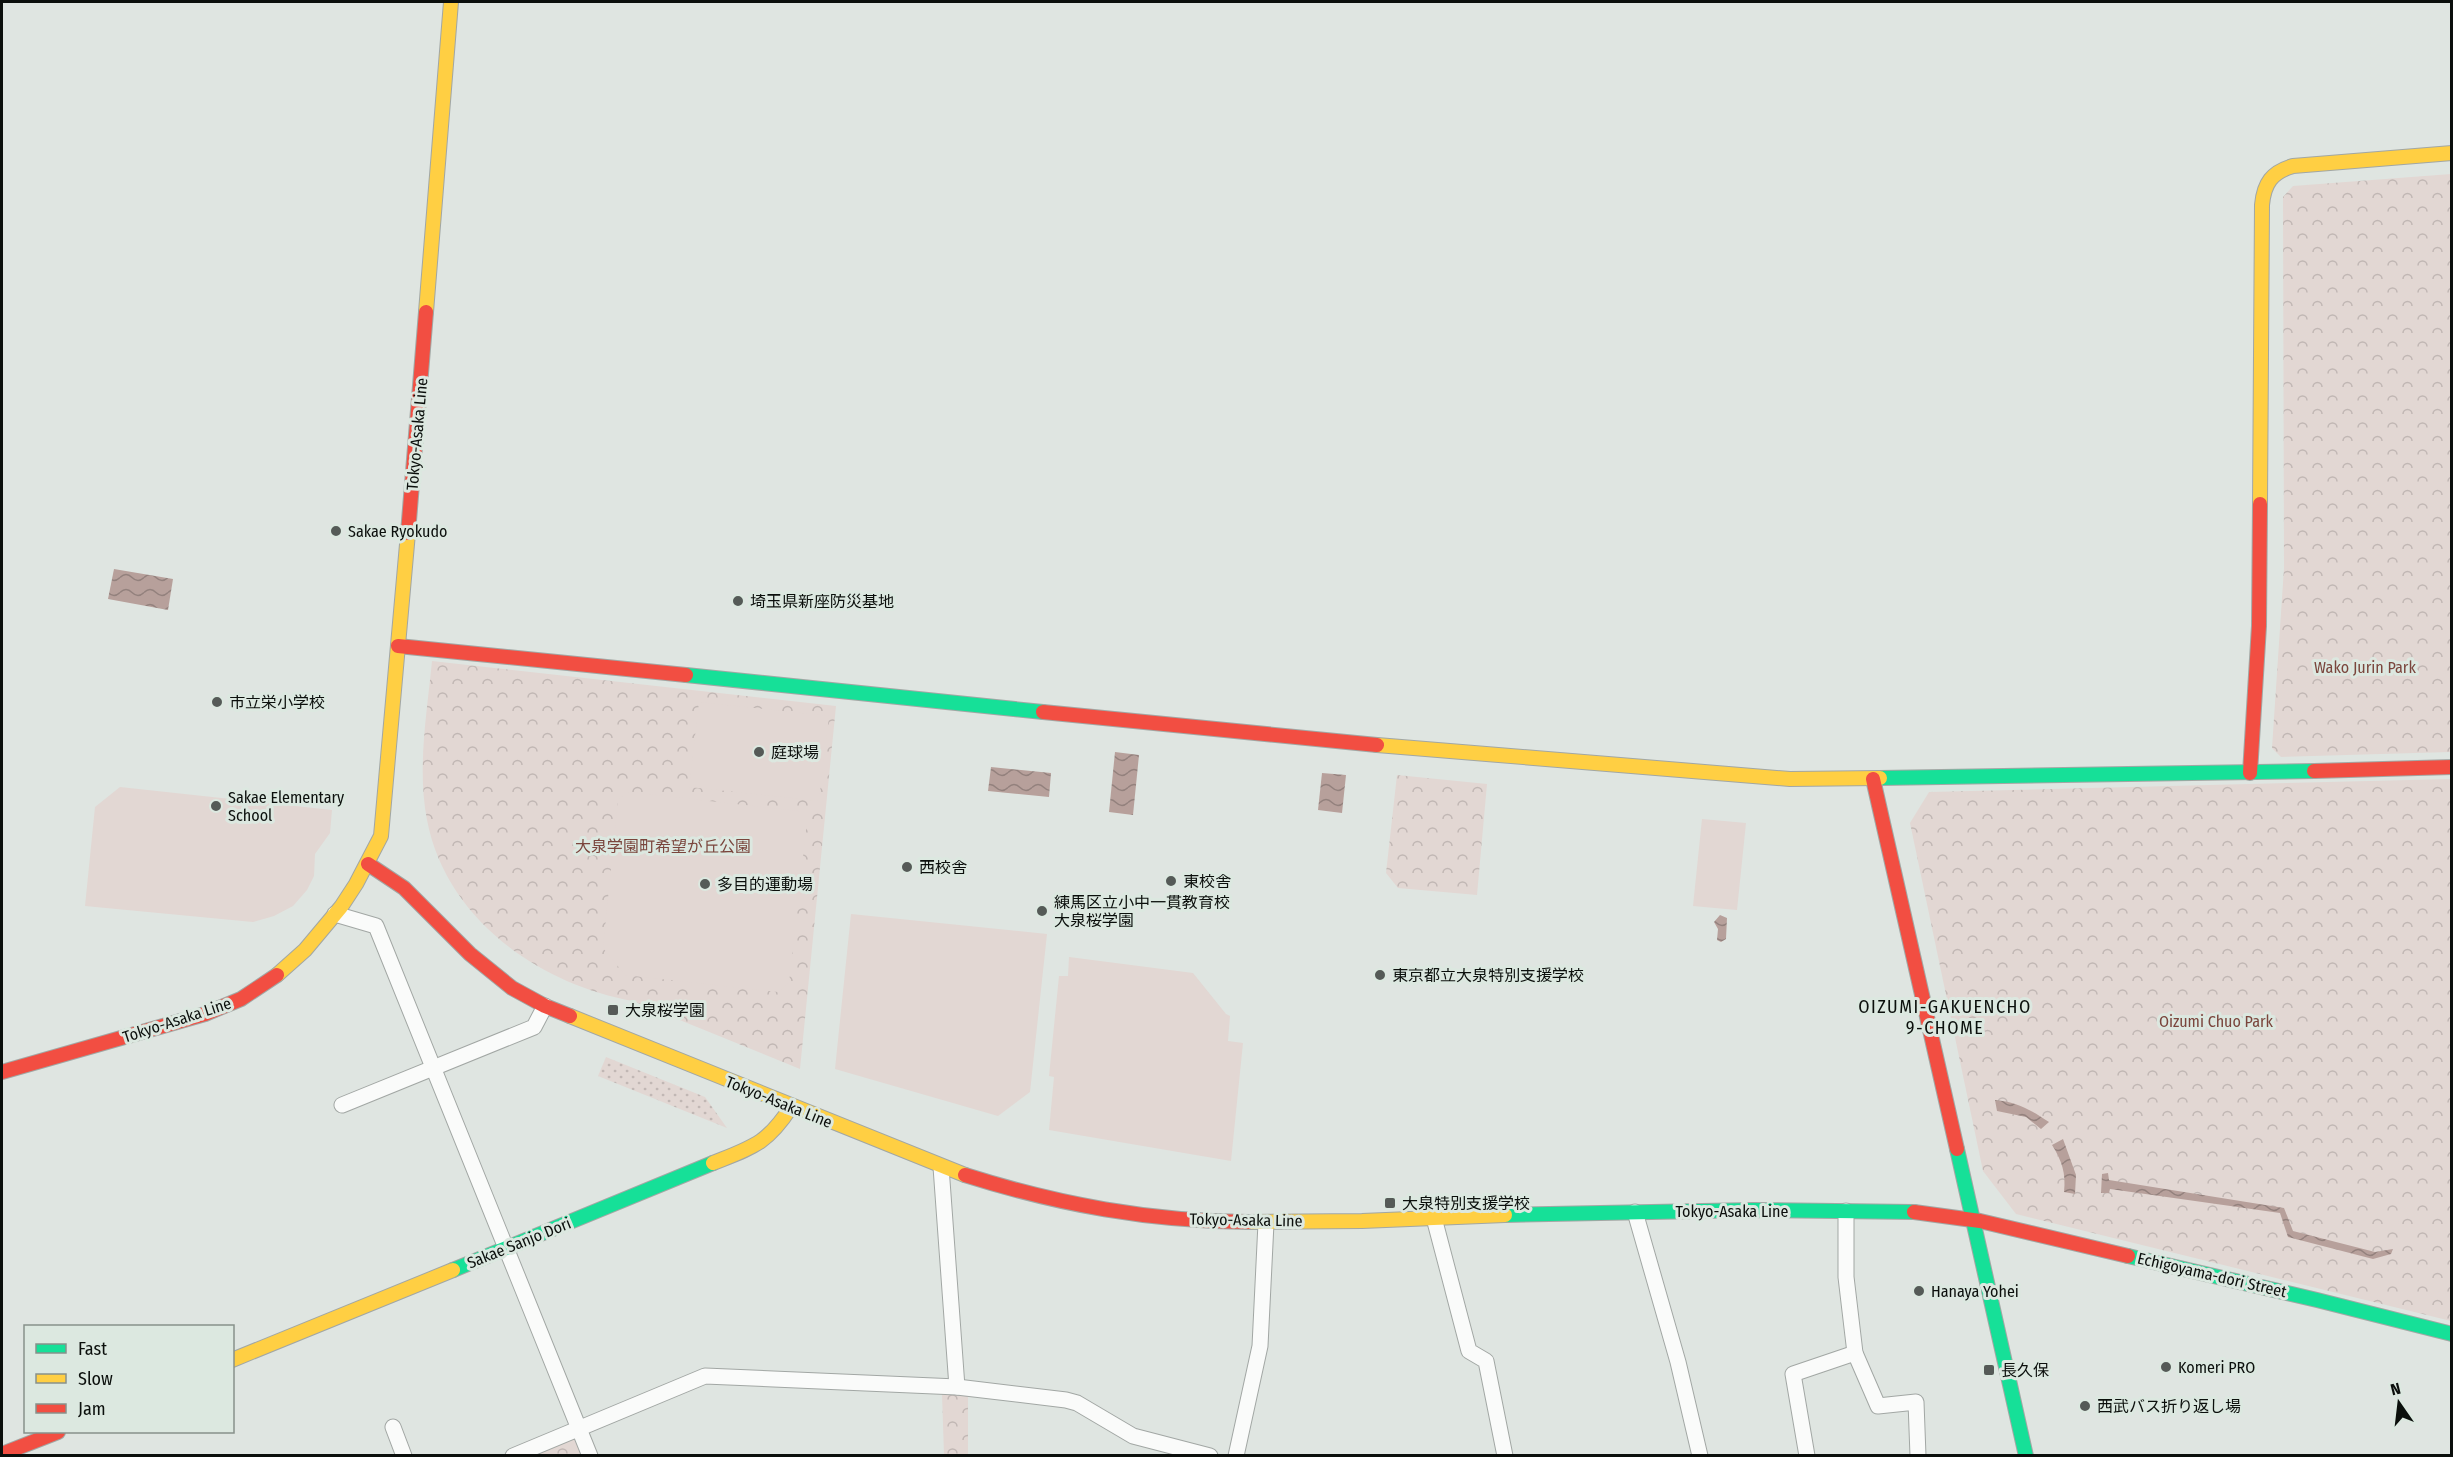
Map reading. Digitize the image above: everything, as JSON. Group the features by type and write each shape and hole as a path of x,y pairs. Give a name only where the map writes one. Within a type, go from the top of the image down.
{"street":[{"name":"Tokyo-Asaka Line","path":"2,1072 221,1009 263,986 293,962 335,914 368,864 381,836 452,2"},
{"path":"2250,773 2259,626 2264,185 2270,175 2293,166 2451,153"},
{"path":"398,646 1311,739 1790,779 2250,773 2451,767"},
{"path":"1873,779 1971,1221 2026,1455"},
{"name":"Tokyo-Asaka Line","path":"368,864 404,888 487,968 512,988 545,1006 941,1167 1028,1193 1146,1217 1266,1223 1635,1212 1846,1211 1917,1213 1971,1221"},
{"path":"335,914 376,926 590,1455"},
{"path":"342,1105 534,1027 545,1006"},
{"name":"Sakae Sanjo Dori","path":"234,1359 760,1144 774,1131 791,1107"},
{"path":"941,1167 957,1387"},
{"path":"1846,1211 1846,1277 1855,1353 1878,1406 1916,1402 1918,1455"},
{"path":"1635,1212 1678,1362 1700,1455"},
{"path":"1434,1218 1469,1351 1486,1361 1505,1455"},
{"name":"Echigoyama-dori Street","path":"1971,1221 2260,1285 2451,1334"},
{"path":"1236,1455 1260,1346 1266,1223"},
{"path":"1807,1455 1793,1374 1855,1353"},
{"path":"513,1455 705,1376 957,1387 1066,1400 1133,1436 1172,1451 1210,1455"},
{"path":"393,1427 404,1455"},
{"path":"2,1454 53,1433"}],"green space":[{"name":"Wako Jurin Park","path":"2451,174 2451,752 2281,757 2272,748 2284,568 2283,197 2293,186"},
{"name":"大泉学園町希望が丘公園","path":"432,661 836,706 800,1069 633,1001 598,992 564,979 532,962 502,941 476,916 454,888 437,856 427,820 423,761"},
{"name":"庭球場","path":"699,702 829,716 819,801 689,787"},
{"path":"1397,775 1487,784 1477,895 1398,888 1386,873"},
{"name":"Oizumi Chuo Park","path":"2451,779 2451,1321 2016,1214 1983,1171 1910,823 1929,792"},
{"path":"120,787 332,810 330,833 315,854 314,876 307,890 293,906 274,916 253,922 85,906 95,807"},
{"name":"多目的運動場","path":"630,792 798,811 807,821 789,983 778,992 625,975 603,948 618,799"},
{"path":"1702,819 1746,823 1737,910 1693,906"},
{"path":"851,914 1047,934 1030,1092 998,1116 835,1069"},
{"path":"1069,957 1193,973 1230,1016 1228,1041 1243,1043 1231,1161 1049,1130 1054,1077 1049,1076 1059,976 1068,976"},
{"path":"606,1057 705,1097 727,1128 598,1076"},
{"path":"942,1394 968,1395 968,1455 944,1455"},
{"path":"572,1437 580,1441 586,1456 525,1456"}],"water":[{"path":"114,569 173,579 168,610 108,599"},
{"path":"1115,752 1139,755 1133,815 1109,812"},
{"path":"991,767 1051,773 1049,797 988,791"},
{"path":"1322,773 1346,775 1342,813 1318,810"},
{"path":"1720,915 1727,918 1726,939 1721,942 1717,940 1718,929 1714,922"},
{"path":"1995,1100 2024,1107 2049,1122 2041,1129 2026,1117 1997,1111"},
{"path":"2063,1139 2076,1175 2075,1194 2064,1192 2062,1167 2052,1145"},
{"path":"2108,1173 2109,1180 2284,1208 2293,1231 2375,1252 2393,1249 2391,1254 2373,1259 2288,1237 2280,1213 2110,1189 2109,1193 2101,1193 2102,1174"}],"traffic: fast":[{"path":"686,675 1043,712"},
{"path":"1880,778 2314,771"},
{"path":"1957,1149 2026,1456"},
{"path":"453,1270 713,1163"},
{"path":"1505,1215 1753,1210 1914,1212"},
{"path":"2128,1256 2452,1334"}],"traffic: slow":[{"path":"426,312 451,2"},
{"path":"2260,504 2262,205 2267,185 2274,175 2293,166 2452,153"},
{"path":"277,975 305,950 341,907 381,836 408,533"},
{"path":"1377,745 1790,779 1880,778"},
{"path":"570,1016 965,1175"},
{"path":"713,1163 758,1143 774,1129 791,1107"},
{"path":"1248,1222 1362,1221 1505,1215"},
{"path":"234,1359 453,1270"}],"traffic: jam":[{"path":"408,533 426,312"},
{"path":"2250,773 2259,626 2260,504"},
{"path":"398,646 686,675"},
{"path":"1043,712 1377,745"},
{"path":"2314,771 2452,767"},
{"path":"1873,779 1957,1149"},
{"path":"368,864 404,888 470,954 512,988 545,1006 570,1016"},
{"path":"2,1072 205,1014 241,999 277,975"},
{"path":"965,1175 1035,1195 1140,1215 1248,1222"},
{"path":"1914,1212 1980,1221 2128,1256"},
{"path":"2,1454 55,1433"}],"place":[{"name":"Sakae Ryokudo","path":"336,531"},
{"name":"埼玉県新座防災基地","path":"738,601"},
{"name":"市立栄小学校","path":"217,702"},
{"name":"庭球場","path":"759,752"},
{"name":"Sakae Elementary School","path":"216,806"},
{"name":"西校舎","path":"907,867"},
{"name":"東校舎","path":"1171,881"},
{"name":"多目的運動場","path":"705,884"},
{"name":"練馬区立小中一貫教育校 大泉桜学園","path":"1042,911"},
{"name":"東京都立大泉特別支援学校","path":"1380,975"},
{"name":"大泉桜学園","path":"613,1010"},
{"name":"大泉特別支援学校","path":"1390,1203"},
{"name":"Hanaya Yohei","path":"1919,1291"},
{"name":"Komeri PRO","path":"2166,1367"},
{"name":"長久保","path":"1989,1370"},
{"name":"西武バス折り返し場","path":"2085,1406"}],"district":[{"name":"OIZUMI-GAKUENCHO 9-CHOME","path":"1945,1017"}]}
